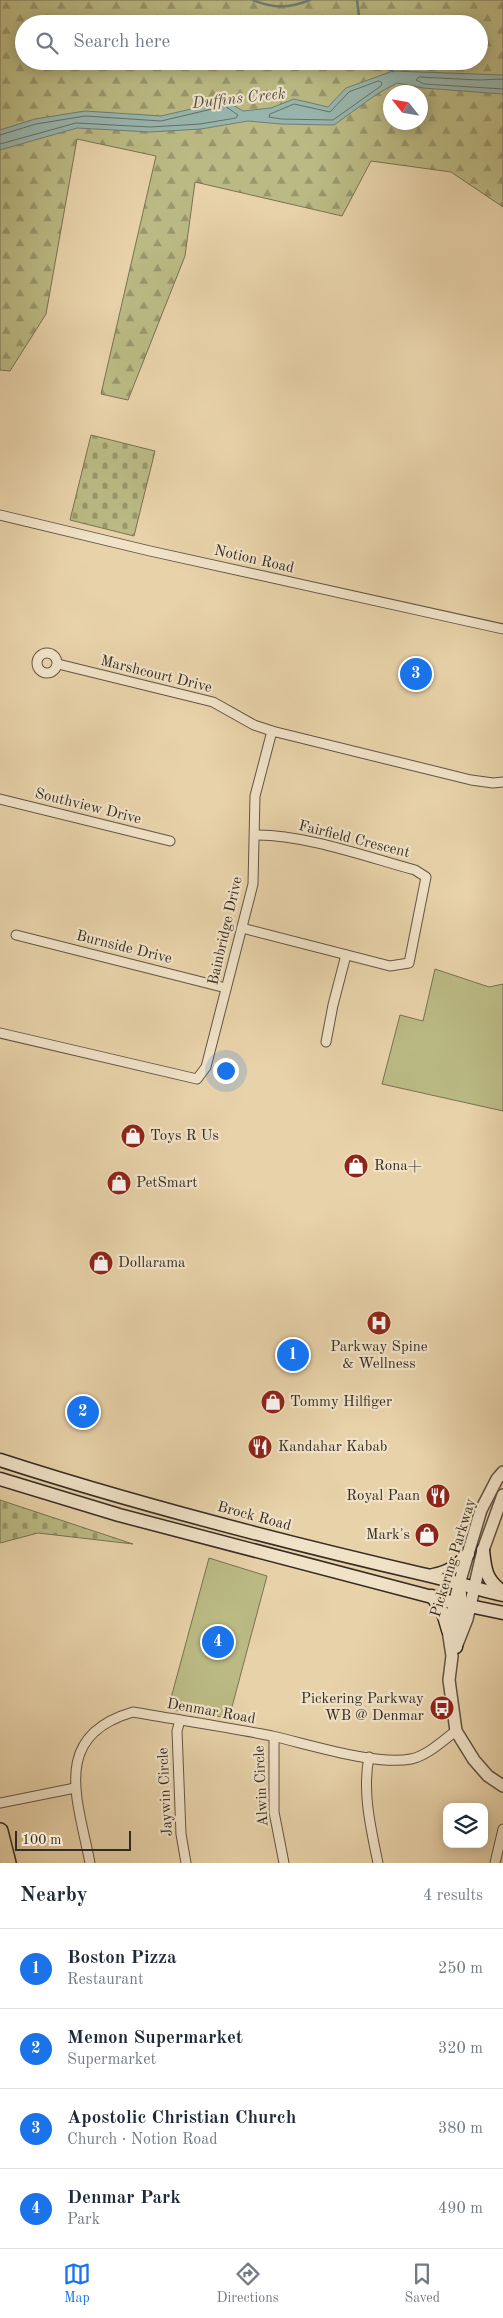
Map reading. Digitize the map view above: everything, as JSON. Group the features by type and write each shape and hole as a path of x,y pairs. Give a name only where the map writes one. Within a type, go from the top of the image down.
{"main road":[{"name":"Brock Road","path":"0,1460 49,1477 284,1542 430,1576 474,1589 503,1594"},
{"path":"0,1479 119,1515 503,1613"},
{"path":"280,1557 284,1542"},
{"path":"483,1550 485,1573 491,1584 503,1594"},
{"path":"430,1576 447,1572 457,1566 468,1554"},
{"path":"454,1651 462,1604 459,1584"},
{"path":"432,1596 443,1613 448,1630"},
{"path":"0,1831 8,1863"}],"street":[{"name":"Notion Road","path":"0,515 150,551 503,629"},
{"name":"Marshcourt Drive","path":"58,664 213,702 254,725 272,731"},
{"path":"272,731 471,780 493,783 503,782"},
{"name":"Bainbridge Drive","path":"0,1033 197,1079 206,1067 253,884 255,796 272,731"},
{"name":"Southview Drive","path":"0,799 170,841"},
{"name":"Fairfield Crescent","path":"242,928 390,966 409,963 426,877 415,870 312,843 284,837 255,835"},
{"name":"Burnside Drive","path":"16,935 226,988"},
{"path":"326,1042 332,1005 346,955"},
{"name":"Pickering Parkway","path":"459,1584 481,1510 497,1479 503,1472"},
{"name":"Pickering Parkway","path":"503,1496 483,1550 474,1589 462,1604 448,1630 454,1651 449,1680 456,1731 474,1760 488,1776 503,1786"},
{"name":"Denmar Road","path":"75,1788 74,1770 86,1740 104,1725 118,1717 133,1712 274,1737 369,1757 412,1759 430,1750 456,1731"},
{"name":"Jaywin Circle","path":"180,1720 178,1732 180,1825 186,1863"},
{"name":"Alwin Circle","path":"274,1737 274,1812 284,1863"},
{"path":"369,1757 367,1767 368,1813 378,1863"},
{"path":"0,1803 75,1788 90,1863"},
{"path":"495,1863 503,1829"}],"green space":[{"path":"0,0 503,0 503,207 451,172 371,161 342,216 195,182 185,256 128,400 101,394 156,156 77,139 46,314 10,371 0,370"},
{"path":"91,435 155,451 134,536 70,520"},
{"path":"435,969 489,987 503,984 503,1111 382,1084 400,1015 423,1021"},
{"path":"0,1500 133,1544 38,1533 0,1543"},
{"path":"209,1558 267,1576 229,1718 168,1709"}],"water":[{"name":"Duffins Creek","path":"393,71 503,75 503,94 428,88 428,85 397,83 383,85 383,91 334,125 248,121 201,129 150,132 77,128 0,150 0,130 35,119 85,111 161,116 226,101 243,111 271,108 294,99 328,107 346,88"}],"waterway":[{"path":"253,0 275,6 295,5 310,0"},
{"path":"357,0 359,15"}],"place":[{"name":"Apostolic Christian Church","path":"416,674"},
{"name":"Toys R Us","path":"133,1136"},
{"name":"Rona+","path":"356,1166"},
{"name":"PetSmart","path":"119,1183"},
{"name":"Dollarama","path":"101,1263"},
{"name":"Parkway Spine & Wellness","path":"379,1323"},
{"name":"Boston Pizza","path":"293,1355"},
{"name":"Tommy Hilfiger","path":"273,1402"},
{"name":"Memon Supermarket","path":"83,1412"},
{"name":"Kandahar Kabab","path":"260,1447"},
{"name":"Royal Paan","path":"438,1496"},
{"name":"Mark's","path":"427,1535"},
{"name":"Denmar Park","path":"218,1642"},
{"name":"Pickering Parkway WB @ Denmar","path":"442,1708"}]}
